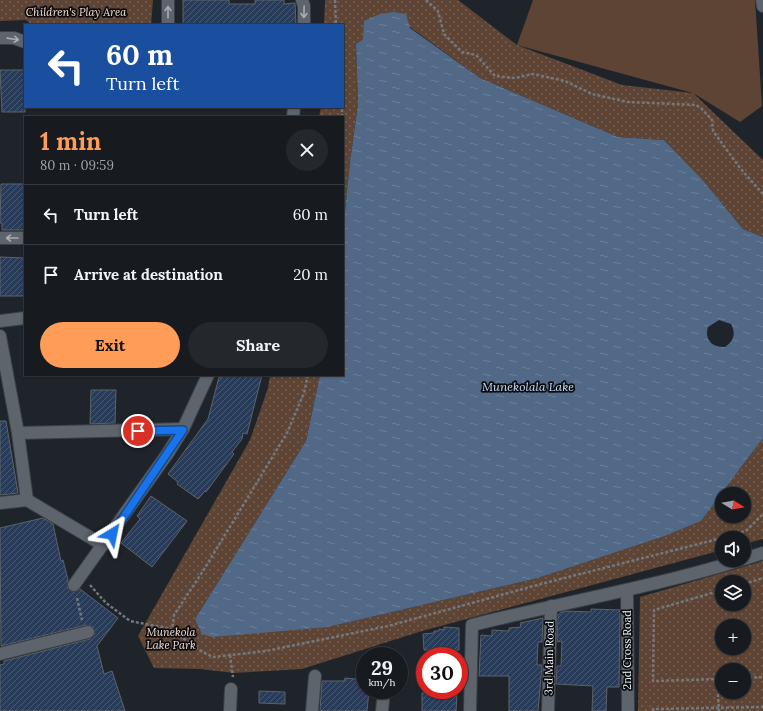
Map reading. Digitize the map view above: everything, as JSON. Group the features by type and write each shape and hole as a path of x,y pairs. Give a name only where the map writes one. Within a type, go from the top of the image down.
{"street":[{"path":"168,0 168,24"},
{"path":"302,0 304,6 304,24"},
{"path":"762,0 763,6"},
{"path":"0,38 14,38 24,42"},
{"path":"0,238 24,238"},
{"path":"0,321 24,318"},
{"path":"0,336 18,434 27,500"},
{"path":"74,586 183,430 208,376"},
{"path":"18,434 183,430"},
{"path":"0,503 27,500 103,545"},
{"path":"751,558 763,554"},
{"path":"470,711 472,625 627,590 716,567"},
{"name":"2nd Cross Road","path":"627,590 628,711"},
{"name":"3rd Main Road","path":"548,711 551,606"},
{"path":"0,654 86,632"},
{"path":"312,711 315,676"},
{"path":"230,711 231,689"},
{"path":"382,711 383,699"}],"path":[{"path":"334,0 336,24"},
{"path":"426,0 438,11 444,34 462,52 476,55 495,76 515,78 533,74 565,81 592,94 628,102 696,105 701,108 712,120 712,127 718,137 740,168 763,194"},
{"path":"172,629 174,615 203,571 287,433 304,393 308,376"},
{"path":"744,531 763,514"},
{"path":"82,576 106,603 130,621 172,629 197,649 213,657 266,651 388,626 541,584 715,540"},
{"path":"751,582 763,578"},
{"path":"74,586 86,632"},
{"path":"715,592 654,610 653,682 715,679"},
{"path":"230,655 234,672 231,689"},
{"path":"751,678 763,677"},
{"path":"718,699 719,711"},
{"path":"653,711 653,709 763,707"}],"green space":[{"name":"Children's Play Area","path":"0,0 153,0 151,24 31,24 26,20 0,21"},
{"path":"325,0 458,0 517,45 622,85 693,93 763,160 763,237 743,229 701,178 664,140 618,137 480,78 410,27 363,39 356,44 358,104 344,220 344,116 319,116 321,108 344,108 344,24 324,24"},
{"path":"533,0 755,0 762,106 740,122 693,93 517,45"},
{"name":"Munekola Lake Park","path":"270,376 320,376 306,441 195,619 328,627 538,578 665,536 701,521 715,502 715,523 751,523 751,487 726,487 763,438 763,539 751,542 751,531 715,531 715,552 422,631 371,647 356,647 356,652 302,669 234,673 200,669 154,668 138,636 250,440 268,388"},
{"path":"763,561 763,711 638,711 640,597 715,575 715,611 751,611 751,575 715,575 742,567 751,567 751,565"}],"water":[{"name":"Munekolala Lake","path":"394,12 406,14 410,28 480,78 618,137 664,140 701,178 743,229 763,237 763,438 726,487 715,487 715,502 701,521 665,536 538,578 328,627 212,637 202,634 195,619 306,441 320,376 344,376 344,220 358,104 356,44 363,39 364,21 380,14","holes":["719,320 731,324 734,334 728,345 725,347 720,347 710,342 707,331 708,327"]}],"building":[{"path":"183,0 229,0 229,4 255,4 255,0 284,0 284,4 295,3 296,24 183,24"},
{"path":"0,70 24,70 25,112 2,112"},
{"path":"1,184 24,184 24,230 2,230 2,223 0,223"},
{"path":"0,257 24,258 24,296 0,296"},
{"path":"222,376 262,376 247,434 243,433 242,439 232,452 234,454 206,492 205,491 198,499 177,484 178,482 168,474 208,419 219,377 221,378"},
{"path":"91,390 116,390 115,423 90,424"},
{"path":"0,421 6,421 18,493 0,495"},
{"path":"151,496 187,521 152,567 121,543 140,519 137,516"},
{"path":"43,518 53,524 61,561 63,560 68,580 67,588 74,592 80,589 118,618 97,646 104,674 112,671 125,711 0,711 0,665 4,664 4,661 90,639 95,634 93,627 86,625 1,646 0,528"},
{"path":"591,609 620,610 619,687 607,687 606,711 592,711 593,686 556,684 557,666 561,666 562,641 557,642 558,615 564,611 591,612"},
{"path":"543,618 542,642 538,642 537,665 542,665 538,711 509,711 509,676 479,676 481,635 492,636 492,630 509,631 509,628 521,627 520,623"},
{"path":"444,627 459,628 459,647 424,647 423,634 434,633 434,631 439,631 439,629 444,630"},
{"path":"345,678 356,679 356,699 368,699 367,711 320,711 322,681 344,681"},
{"path":"259,691 285,692 285,704 259,703"},
{"path":"422,699 457,699 456,711 422,711"}],"route":[{"path":"112,534 183,430 138,431"}]}
